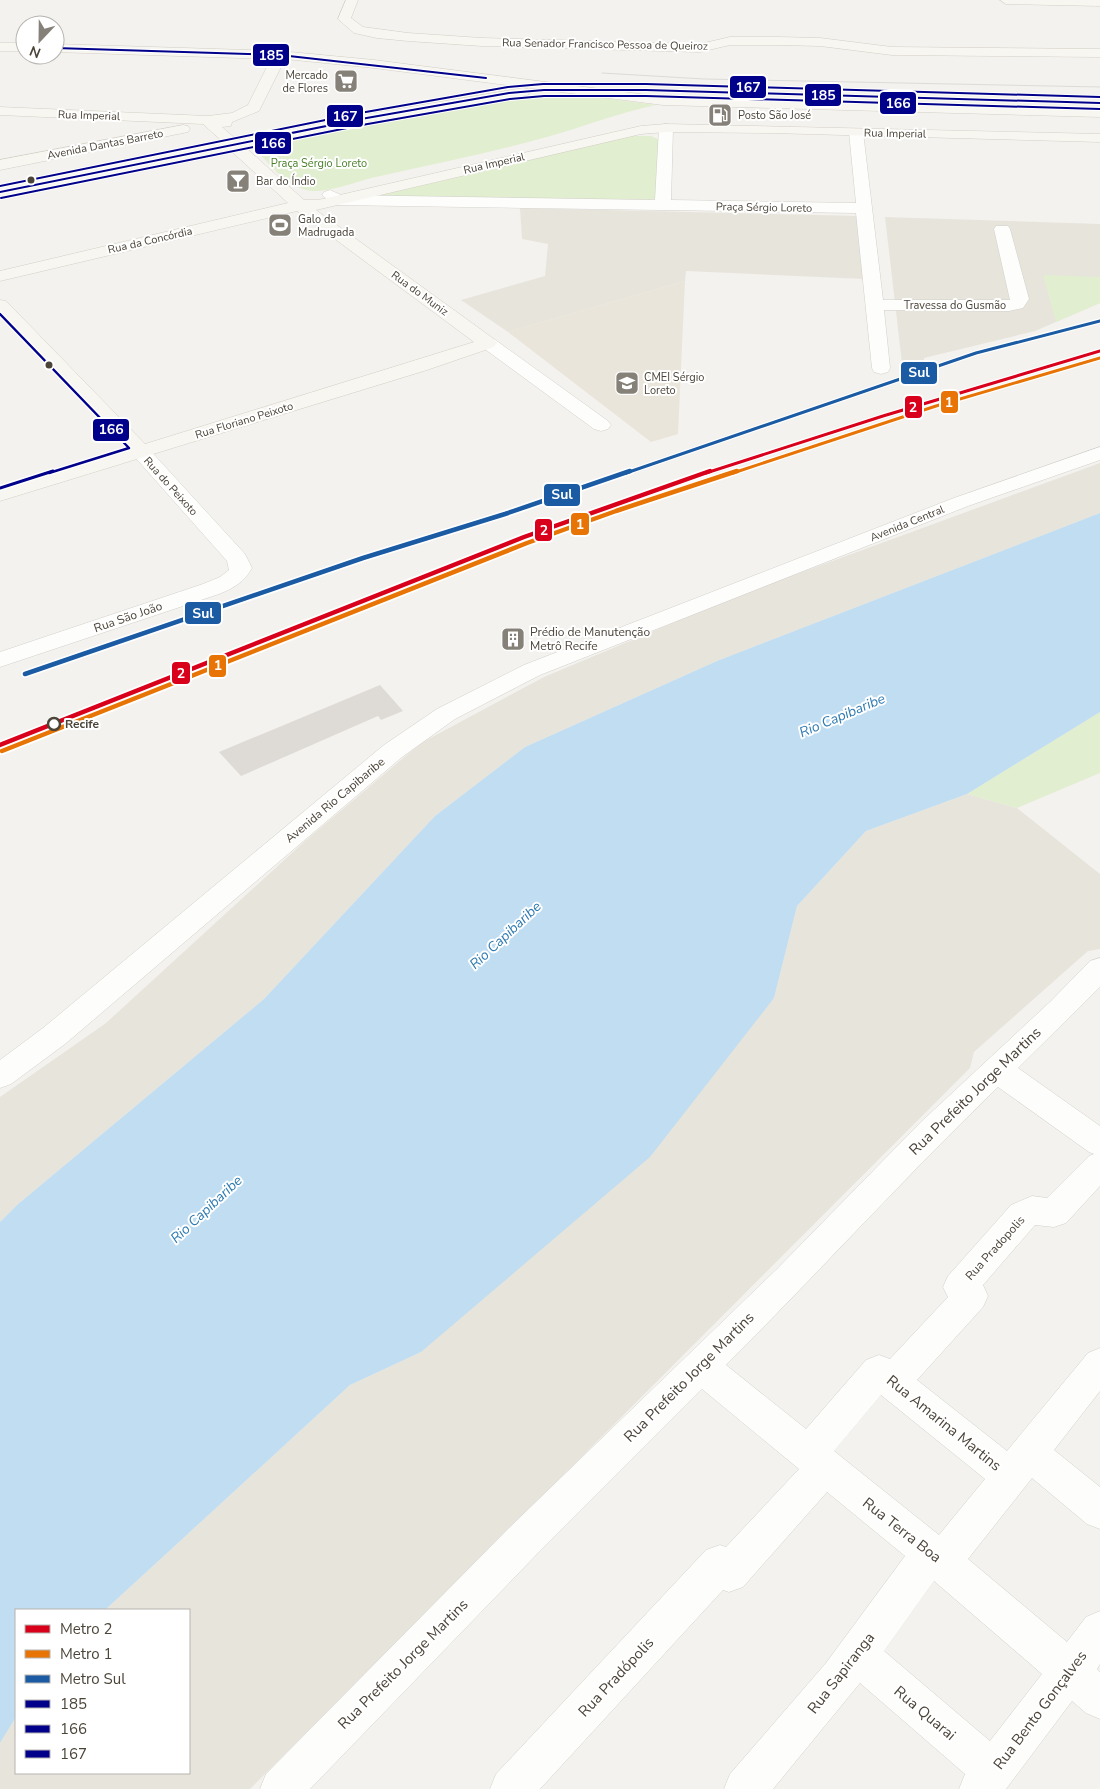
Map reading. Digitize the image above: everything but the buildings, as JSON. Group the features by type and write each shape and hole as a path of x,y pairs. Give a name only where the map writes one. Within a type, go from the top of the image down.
{"main road":[{"name":"Rua Senador Francisco Pessoa de Queiroz","path":"352,0 344,19 359,30 408,37 482,42 700,48 730,41 778,41 820,42 892,51 1100,53"},
{"path":"1006,0 1100,2"},
{"path":"0,47 15,47"},
{"path":"65,48 280,55 384,65 663,101 1100,113"},
{"name":"Avenida Dantas Barreto","path":"0,165 235,117 254,108 280,55"},
{"path":"0,204 239,150 289,134 509,93 582,90"},
{"path":"636,114 700,103"},
{"name":"Rua Imperial","path":"0,111 209,122 289,134"},
{"path":"209,122 239,150"},
{"name":"Rua Imperial","path":"333,199 597,125"},
{"name":"Rua Imperial","path":"301,205 614,134 666,128 1100,138"},
{"path":"0,192 239,150"},
{"name":"Rua do Muniz","path":"239,150 321,221 488,344"},
{"path":"321,221 322,212 333,199"},
{"name":"Rua da Concórdia","path":"0,276 301,205"},
{"name":"Rua do Peixoto","path":"0,305 140,451"},
{"name":"Rua Floriano Peixoto","path":"0,495 488,344"}],"street":[{"path":"663,206 666,128"},
{"path":"856,132 881,368"},
{"name":"Praça Sérgio Loreto","path":"333,199 865,208"},
{"name":"Travessa do Gusmão","path":"875,304 1009,306 1018,304 1020,299 1002,229"},
{"name":"Rua do Muniz","path":"488,344 602,425"},
{"name":"Rua do Peixoto","path":"140,451 237,559"},
{"name":"Avenida Central","path":"715,599 961,502 1100,453"},
{"name":"Rua São João","path":"0,660 232,580 241,568 237,559"},
{"name":"Avenida Rio Capibaribe","path":"0,1076 54,1036 393,751 446,714 532,670 715,599"},
{"name":"Rua Prefeito Jorge Martins","path":"281,1789 522,1542 789,1279 932,1131 1061,1009 1100,969"},
{"path":"997,1070 1095,1132"},
{"name":"Rua Pradopolis","path":"886,1376 966,1291 1023,1215 1032,1210 1054,1213 1100,1165"},
{"name":"Rua Sapiranga","path":"745,1789 840,1677 937,1557 1019,1464 1100,1364"},
{"name":"Rua Terra Boa","path":"700,1365 816,1461 937,1557 1100,1699"},
{"path":"816,1461 886,1376"},
{"name":"Rua Amarina Martins","path":"886,1376 1019,1464"},
{"name":"Rua Pradópolis","path":"518,1787 724,1569 816,1461"},
{"path":"1019,1464 1100,1512"},
{"name":"Rua Bento Gonçalves","path":"987,1780 1100,1631"},
{"name":"Rua Quarai","path":"857,1654 987,1780"}],"shaded area":[{"path":"520,208 860,216 864,279 686,271 685,281 508,332 461,300 545,276 548,244 522,239"},
{"path":"885,217 1100,224 1100,303 1035,331 924,358 924,365 903,372"},
{"name":"CMEI Sérgio Loreto","path":"685,281 678,434 651,442 508,332"},
{"path":"1100,463 1100,513 717,661 525,747 435,816 264,999 17,1205 0,1222 0,1097 106,1023 305,841 421,743 544,677 737,596"},
{"path":"967,794 1017,808 1100,874 1100,949 1088,951 974,1052 970,1068 250,1789 0,1789 0,1743 15,1719 15,1774 190,1774 190,1609 106,1609 350,1385 421,1352 774,998 797,906 866,831"}],"green space":[{"name":"Praça Sérgio Loreto","path":"574,94 656,105 526,143 322,191 306,190 291,183 277,173 254,147 453,107 493,101"},
{"name":"Praça Sérgio Loreto","path":"631,136 651,136 660,140 656,198 647,201 380,199 374,195"},
{"path":"1043,275 1100,277 1100,303 1056,322"},
{"path":"1100,712 1100,773 1017,808 967,794"}],"water":[{"name":"Rio Capibaribe","path":"1100,513 1100,712 967,794 866,831 797,906 774,998 650,1157 421,1352 350,1385 106,1609 15,1609 15,1719 0,1743 0,1222 17,1205 264,999 435,816 525,747 717,661"}],"tram line":[{"path":"602,73 704,79 1100,87"}],"metro line":[{"name":"Sul","path":"25,674 363,558 505,514 976,353 1100,321"},
{"name":"2","path":"0,745 393,588 595,511 810,439 1100,351"},
{"name":"1","path":"2,751 527,543 616,511 936,406 1100,358"}],"transit line":[{"name":"185","path":"65,48 280,55 486,78"},
{"name":"167","path":"0,186 360,113 508,87 543,84 646,84 1100,97"},
{"name":"185","path":"0,192 361,119 509,93 544,90 646,90 1100,103"},
{"name":"166","path":"1,198 362,125 510,99 544,96 646,96 1100,109"},
{"name":"166","path":"0,314 129,448 0,488"}],"place":[{"name":"Mercado de Flores","path":"346,81"},
{"name":"Posto São José","path":"720,115"},
{"name":"Bar do Índio","path":"238,181"},
{"name":"Galo da Madrugada","path":"280,225"},
{"name":"CMEI Sérgio Loreto","path":"627,383"},
{"name":"Prédio de Manutenção Metrô Recife","path":"513,639"},
{"name":"Recife","path":"54,724"}]}
